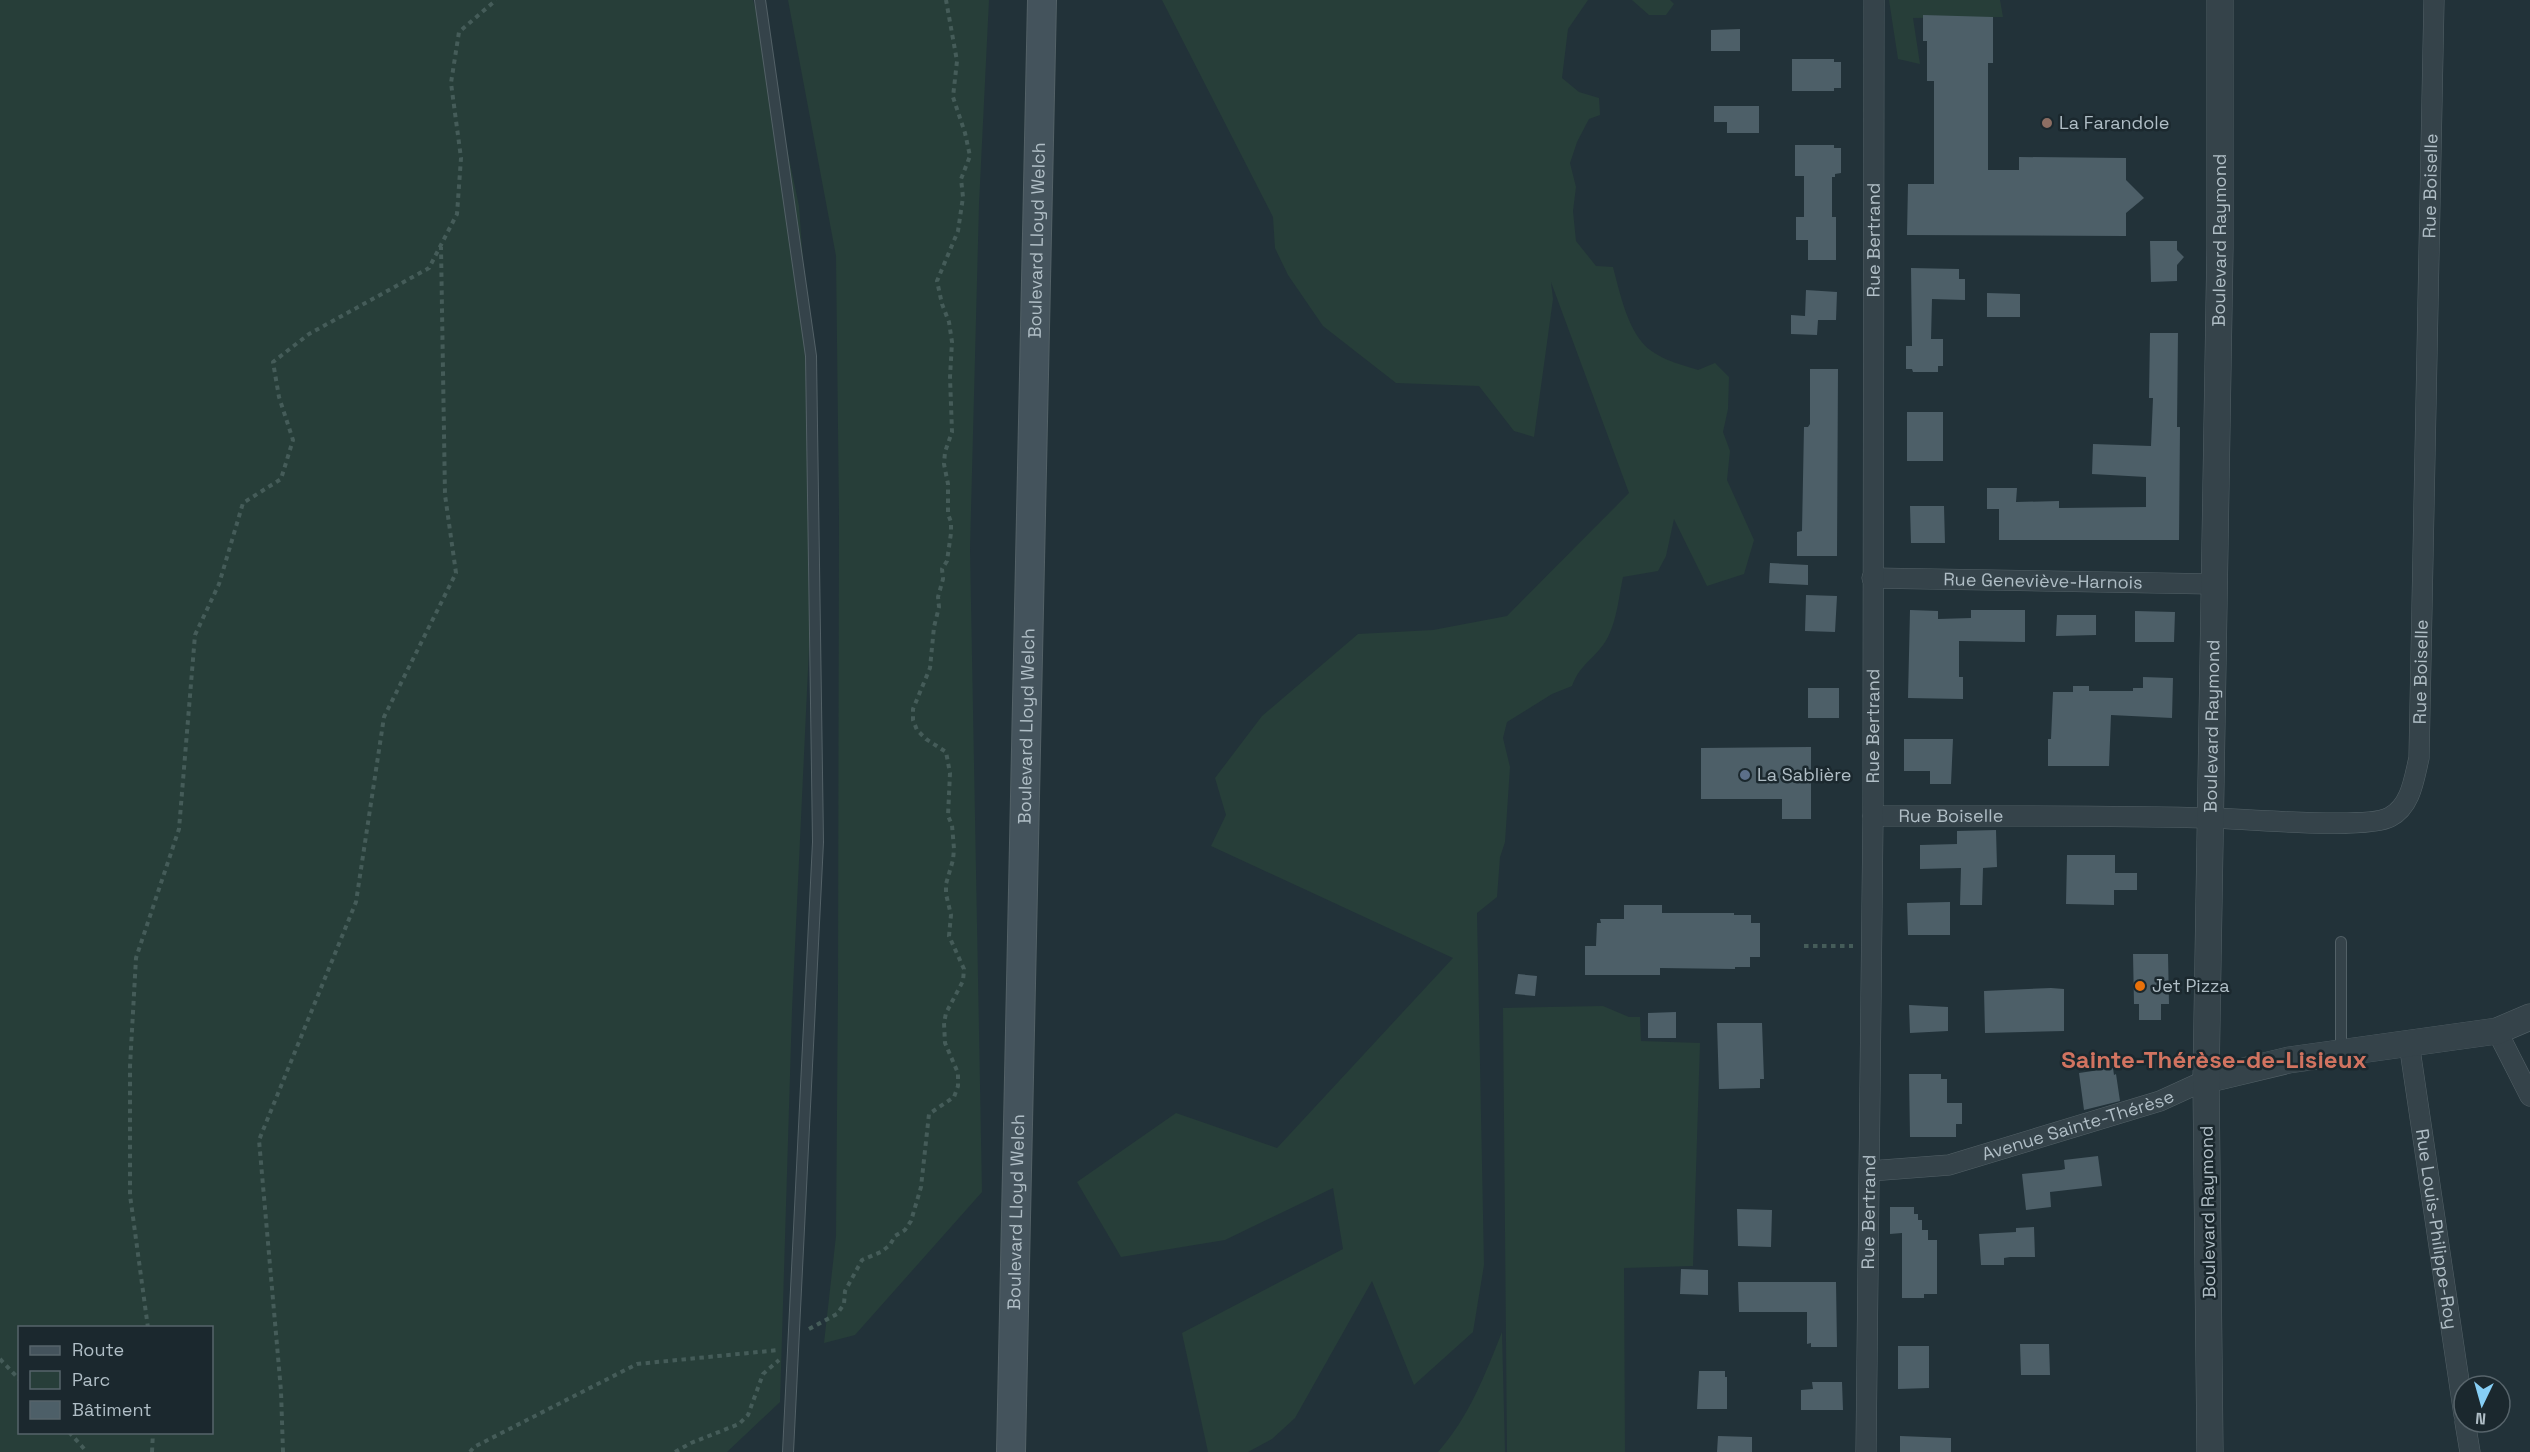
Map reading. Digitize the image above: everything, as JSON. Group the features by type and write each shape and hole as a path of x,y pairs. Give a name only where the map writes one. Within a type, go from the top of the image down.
{"main road":[{"name":"Boulevard Lloyd Welch","path":"1011,1452 1042,0"}],"street":[{"name":"Rue Bertrand","path":"1866,1452 1873,816 1874,0"},
{"name":"Boulevard Raymond","path":"2210,1452 2206,1080 2220,247 2220,0"},
{"name":"Rue Boiselle","path":"1873,816 2211,818 2357,823 2389,818 2405,803 2419,758 2434,0"},
{"name":"Rue Geneviève-Harnois","path":"1872,578 2213,584"},
{"name":"Avenue Sainte-Thérèse","path":"1870,1171 1949,1165 2160,1101 2206,1080 2289,1060 2497,1031 2530,1017"},
{"path":"2497,1031 2530,1096"},
{"name":"Rue Louis-Philippe-Roy","path":"2409,1043 2458,1374"},
{"path":"2467,1434 2470,1452"}],"lane":[{"path":"760,0 811,356 818,842 789,1351 788,1452"},
{"path":"2341,942 2341,1053"}],"path":[{"path":"148,1326 130,1195 130,1066 136,958 179,829 195,635 219,584 243,503 281,479 292,440 279,398 273,362 309,334 429,268 457,214 461,158 451,83 459,32 496,0"},
{"path":"802,1335 837,1314 844,1304 845,1291 862,1260 890,1245 895,1236 911,1221 921,1187 929,1114 954,1097 958,1086 957,1073 943,1033 946,1013 963,981 964,969 949,936 951,915 946,894 954,849 952,825 948,816 949,762 946,752 926,739 913,720 913,709 930,668 934,627 939,607 938,597 943,579 942,569 946,561 951,533 948,514 948,484 944,465 945,452 952,432 950,377 952,342 949,322 937,281 958,231 963,197 961,179 970,156 953,97 957,61 946,0"},
{"path":"283,1452 280,1379 259,1140 356,902 384,717 456,573 445,495 441,246"},
{"path":"1804,946 1872,945"},
{"path":"470,1452 474,1447 637,1364 789,1351"},
{"path":"675,1452 691,1443 739,1424 748,1415 764,1374 789,1351"},
{"path":"0,1359 18,1378"},
{"path":"71,1434 87,1452"},
{"path":"152,1452 153,1434"}],"green space":[{"path":"0,0 753,0 764,39 799,206 812,384 810,627 792,1010 780,1402 727,1452 0,1452"},
{"path":"788,0 989,0 979,204 970,549 982,1192 855,1335 824,1343 836,1236 839,513 836,256"},
{"path":"1162,0 1588,0 1568,29 1562,78 1579,92 1599,98 1600,115 1589,119 1577,142 1570,163 1576,187 1573,211 1576,241 1596,266 1613,267 1627,315 1646,347 1667,360 1698,370 1715,363 1729,377 1728,409 1723,432 1730,451 1727,480 1754,540 1744,574 1707,586 1674,519 1666,556 1658,571 1623,577 1616,615 1608,637 1579,672 1572,686 1552,694 1507,722 1503,738 1510,767 1505,842 1500,857 1497,897 1477,913 1484,1265 1473,1332 1414,1385 1372,1281 1295,1418 1272,1439 1248,1452 1208,1452 1182,1333 1343,1249 1333,1188 1225,1240 1121,1257 1077,1182 1176,1113 1277,1148 1453,958 1211,846 1226,815 1215,778 1262,716 1358,634 1433,630 1507,616 1629,493 1551,282 1553,299 1534,437 1514,431 1479,386 1396,383 1323,326 1288,275 1275,248 1273,217"},
{"path":"1632,0 1670,0 1674,4 1666,15 1649,15"},
{"path":"1889,0 2000,0 2003,17 1913,18 1920,64 1898,59"},
{"path":"1603,1006 1629,1017 1640,1017 1641,1041 1700,1043 1693,1266 1624,1268 1625,1452 1507,1452 1503,1008"},
{"path":"1502,1332 1505,1452 1438,1452 1459,1425 1467,1410"}],"building":[{"path":"1923,15 1993,17 1993,63 1988,63 1988,170 2019,170 2019,157 2126,158 2126,180 2144,198 2126,213 2126,236 1907,235 1908,184 1934,184 1934,81 1927,81 1927,41 1923,41"},
{"path":"1740,29 1740,51 1711,51 1711,30"},
{"path":"1792,59 1834,59 1834,62 1841,62 1841,88 1834,88 1834,91 1792,91"},
{"path":"1714,106 1759,106 1759,133 1727,133 1727,122 1714,122"},
{"path":"1795,145 1834,145 1834,148 1841,148 1841,173 1832,177 1832,217 1836,217 1836,260 1808,260 1808,240 1796,240 1796,217 1804,217 1804,176 1795,176"},
{"path":"2150,241 2177,241 2177,250 2184,257 2177,265 2177,281 2151,282"},
{"path":"1911,268 1959,269 1959,279 1965,279 1965,300 1932,299 1931,339 1943,339 1943,366 1938,366 1938,372 1913,372 1912,369 1906,369 1906,346 1912,346"},
{"path":"1806,290 1837,292 1836,320 1818,320 1817,335 1791,334 1791,315 1805,316"},
{"path":"1987,293 2020,294 2020,317 1987,317"},
{"path":"2150,333 2178,333 2179,540 1999,540 1999,509 1987,509 1987,488 2017,488 2016,502 2059,501 2059,508 2146,507 2146,477 2092,474 2093,444 2151,446 2153,398 2149,398"},
{"path":"1810,369 1838,369 1837,556 1797,556 1797,532 1802,531 1804,427 1810,424"},
{"path":"1907,412 1943,412 1943,461 1907,461"},
{"path":"1910,506 1944,506 1945,543 1911,543"},
{"path":"1770,563 1808,565 1808,585 1769,583"},
{"path":"1806,595 1837,596 1835,632 1805,631"},
{"path":"1910,610 1938,611 1938,619 1971,618 1971,610 2025,610 2025,642 1959,641 1959,677 1963,677 1963,699 1908,698"},
{"path":"2135,611 2175,612 2174,642 2135,642"},
{"path":"2057,615 2096,615 2096,635 2056,636"},
{"path":"2143,677 2173,678 2172,718 2111,715 2109,766 2048,766 2048,739 2051,739 2053,692 2073,692 2073,686 2089,686 2089,691 2133,691 2133,688 2143,688"},
{"path":"1808,688 1839,688 1839,718 1808,718"},
{"path":"1904,739 1953,739 1951,784 1930,784 1930,771 1904,771"},
{"path":"1811,747 1811,819 1782,819 1782,799 1701,799 1701,748"},
{"path":"1996,830 1997,867 1983,868 1982,905 1960,905 1961,868 1920,869 1920,845 1957,844 1957,831"},
{"path":"2067,855 2115,855 2115,873 2137,873 2137,890 2114,890 2114,905 2066,904"},
{"path":"1950,902 1950,935 1908,935 1907,903"},
{"path":"1624,905 1662,905 1662,913 1751,915 1751,923 1760,923 1760,957 1750,957 1750,967 1735,967 1735,969 1660,968 1660,975 1585,975 1585,946 1596,946 1597,923 1601,923 1600,919 1624,919"},
{"path":"2133,954 2168,954 2169,1004 2161,1004 2161,1020 2139,1020 2139,1004 2134,1004"},
{"path":"1518,974 1537,976 1535,996 1515,994"},
{"path":"2064,989 2064,1031 1985,1033 1984,991"},
{"path":"1909,1005 1948,1007 1948,1031 1910,1033"},
{"path":"1676,1012 1676,1038 1648,1038 1648,1013"},
{"path":"1717,1023 1762,1023 1764,1079 1760,1079 1760,1088 1719,1089"},
{"path":"2113,1068 2120,1101 2084,1110 2079,1073"},
{"path":"1909,1074 1941,1074 1941,1079 1947,1079 1947,1103 1962,1103 1962,1124 1956,1124 1956,1137 1910,1137"},
{"path":"2098,1156 2102,1186 2050,1192 2051,1207 2026,1210 2022,1174 2061,1170 2065,1169 2064,1160"},
{"path":"1890,1207 1914,1207 1914,1214 1918,1214 1918,1220 1922,1220 1922,1230 1928,1230 1928,1240 1937,1240 1937,1294 1924,1294 1924,1298 1902,1298 1902,1233 1890,1234"},
{"path":"1737,1209 1772,1210 1771,1247 1738,1246"},
{"path":"2034,1227 2035,1257 2010,1257 2004,1258 2004,1265 1981,1265 1979,1234 2016,1232 2016,1228"},
{"path":"1681,1269 1708,1270 1708,1295 1680,1294"},
{"path":"1738,1282 1836,1282 1837,1347 1811,1347 1811,1343 1807,1344 1807,1312 1739,1312"},
{"path":"2020,1344 2049,1344 2050,1375 2021,1375"},
{"path":"1898,1346 1929,1346 1929,1388 1898,1389"},
{"path":"1699,1371 1725,1371 1727,1409 1697,1409"},
{"path":"1812,1382 1842,1382 1843,1410 1801,1410 1801,1390 1813,1389"},
{"path":"1718,1436 1752,1437 1752,1452 1717,1452"},
{"path":"1900,1436 1951,1438 1951,1452 1900,1452"}],"place":[{"name":"La Farandole","path":"2047,123"},
{"name":"La Sablière","path":"1745,775"},
{"name":"Jet Pizza","path":"2140,986"}],"district":[{"name":"Sainte-Thérèse-de-Lisieux","path":"2214,1060"}]}
